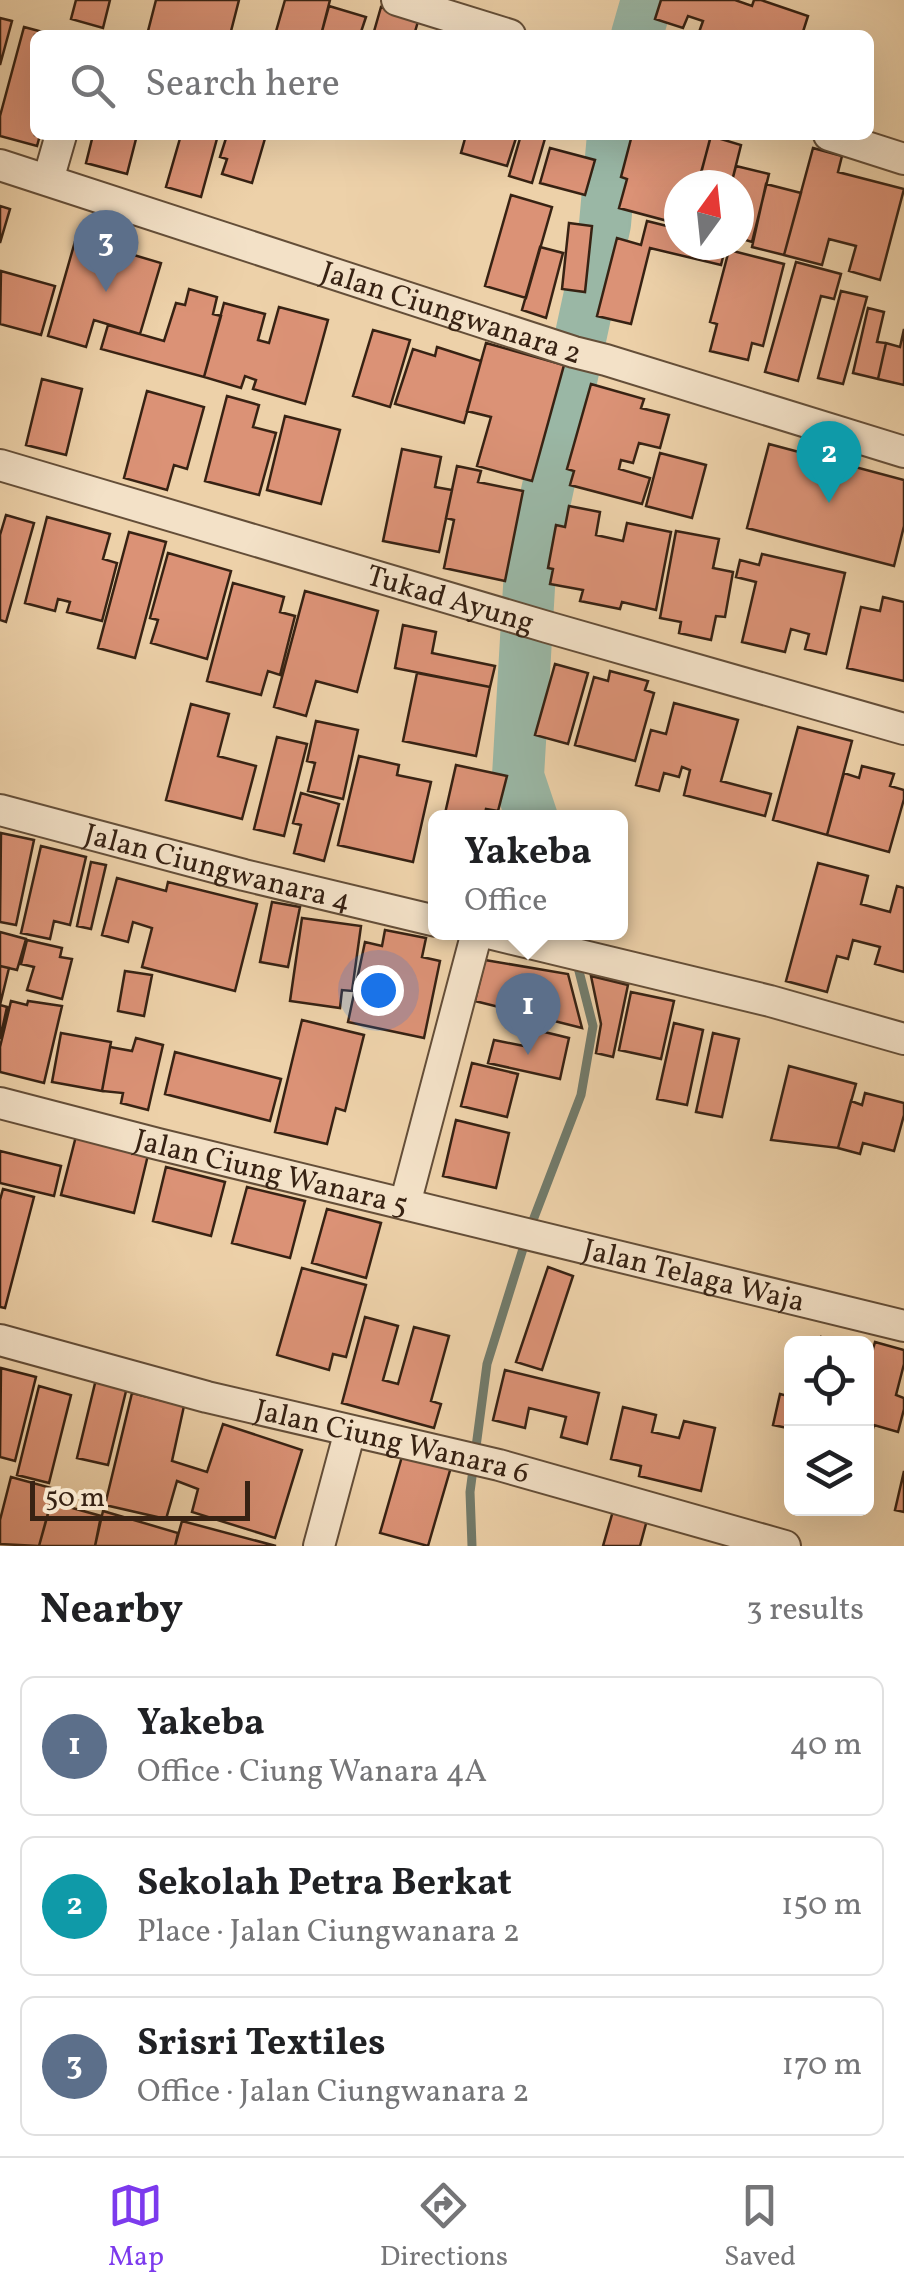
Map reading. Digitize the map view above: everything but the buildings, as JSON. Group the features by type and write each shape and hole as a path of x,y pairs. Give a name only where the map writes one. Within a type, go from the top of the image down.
{"street":[{"path":"397,0 494,30"},
{"path":"48,180 60,140"},
{"path":"845,140 904,159"},
{"name":"Jalan Ciungwanara 2","path":"0,164 574,352 904,452"},
{"name":"Tukad Ayung","path":"0,465 904,729"},
{"name":"Jalan Ciungwanara 4","path":"0,810 244,876 428,919"},
{"path":"404,1204 478,940"},
{"path":"512,940 770,1001 904,1038"},
{"name":"Jalan Ciung Wanara 5","path":"0,1103 542,1237"},
{"name":"Jalan Telaga Waja","path":"542,1237 904,1326"},
{"name":"Jalan Ciung Wanara 6","path":"0,1340 207,1397 499,1464 784,1546"},
{"path":"319,1546 350,1430"}],"waterway":[{"path":"638,30 647,0"},
{"path":"529,810 518,776 530,570 605,224 613,140"},
{"path":"472,1546 470,1492 487,1364 527,1236 581,1095 593,1026 571,940"}],"place":[{"name":"Srisri Textiles","path":"106,292"},
{"name":"Sekolah Petra Berkat","path":"829,503"},
{"name":"Yakeba","path":"528,1055"}]}
